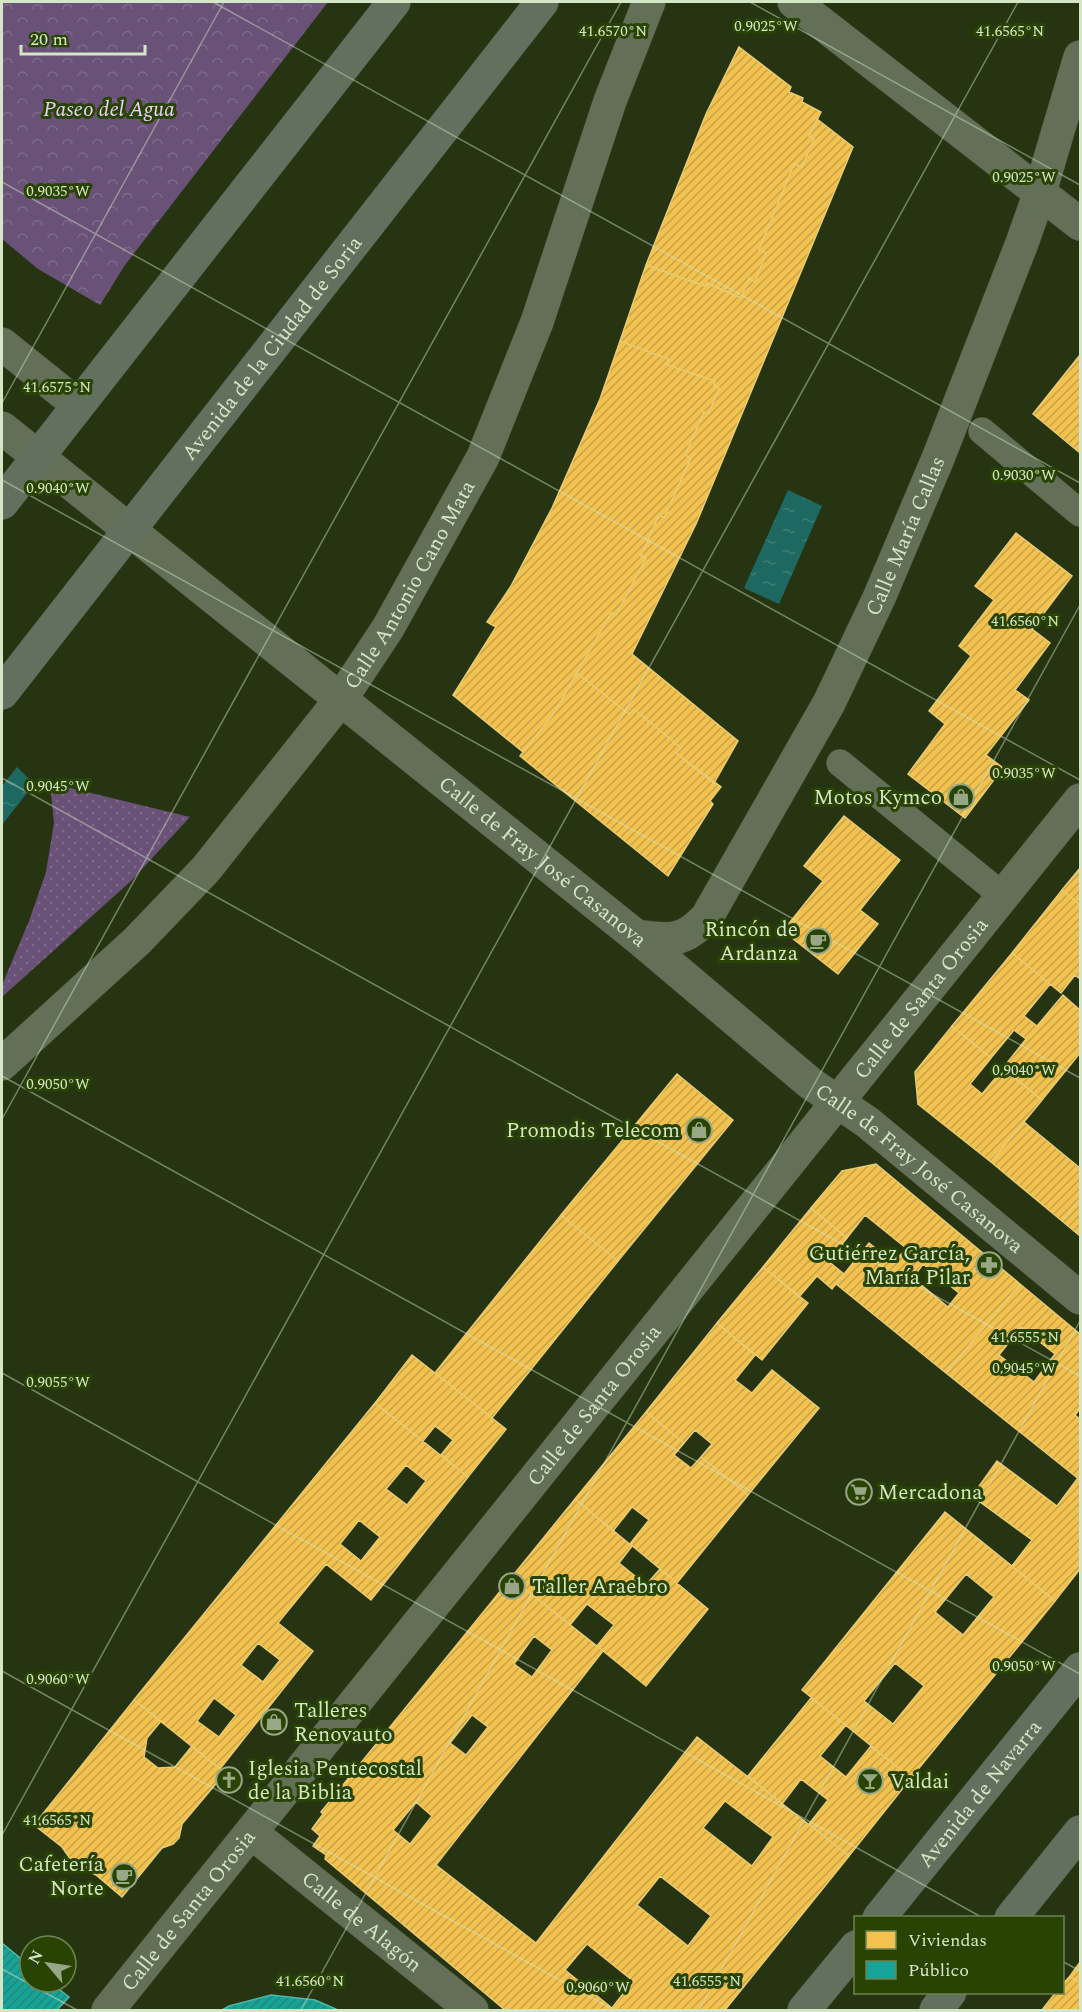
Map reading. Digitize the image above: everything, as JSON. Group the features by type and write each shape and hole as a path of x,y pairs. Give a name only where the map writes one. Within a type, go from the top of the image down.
{"main road":[{"path":"2,503 394,2"},
{"name":"Avenida de la Ciudad de Soria","path":"2,693 542,2"},
{"name":"Avenida de Navarra","path":"880,1916 1080,1669"},
{"path":"1012,1916 1080,1832"},
{"path":"804,2010 854,1948"},
{"path":"936,2010 949,1994"}],"street":[{"name":"Calle Antonio Cano Mata","path":"2,1064 137,941 206,869 341,699 412,588 483,457 537,322 610,101 649,2"},
{"path":"794,2 1080,224"},
{"name":"Calle María Callas","path":"636,936 672,940 683,938 700,924 719,900 829,703 879,598 939,456 1040,192 1080,57"},
{"path":"2,344 78,405"},
{"name":"Calle de Fray José Casanova","path":"2,428 636,936 836,1103 867,1122 1080,1298"},
{"path":"982,431 1080,513"},
{"path":"840,763 1003,896"},
{"name":"Calle de Santa Orosia","path":"108,2010 1080,800"},
{"name":"Calle de Alagón","path":"252,1833 472,2010"}],"green space":[{"name":"Paseo del Agua","path":"2,2 328,2 125,265 100,305 38,269 2,239"},
{"path":"50,783 190,817 131,881 2,997 2,985 29,921 46,872 54,823"}],"water":[{"path":"788,490 822,506 779,604 744,588"},
{"path":"17,767 34,784 2,825 2,786"}],"building: Viviendas":[{"path":"739,47 791,87 789,92 803,98 802,102 821,112 809,136 814,139 802,167 794,164 759,250 766,253 755,282 749,278 741,298 707,283 705,286 646,265 706,114"},
{"path":"817,119 853,147 696,524 632,654 738,741 714,783 676,753 681,748 634,709 629,714 577,673 611,613 616,615 646,558 641,556 659,515 664,518 691,458 685,455 704,412 709,413 719,388 714,385 715,381 667,365 668,359 620,341 646,265 705,286 707,283 741,298 749,278 755,282 766,253 759,250 794,164 802,167 814,139 809,136"},
{"path":"620,341 668,359 667,365 715,381 714,385 719,388 709,413 704,412 685,455 691,458 664,518 659,515 641,556 646,558 616,615 611,613 554,713 523,752 453,695 496,627 487,622 511,586 552,508 600,399"},
{"path":"1080,355 1080,453 1033,414"},
{"path":"1016,533 1072,576 1032,629 1050,643 1015,690 1029,700 986,755 1003,768 965,818 908,774 945,724 929,711 971,656 959,646 994,600 975,586"},
{"path":"577,673 629,714 634,709 681,748 676,753 721,787 710,801 713,804 668,876 520,756 554,713"},
{"path":"844,816 900,860 860,910 878,924 838,974 783,931 823,881 804,866"},
{"path":"1080,868 1080,905 1062,890"},
{"path":"1062,890 1080,905 1080,979 1075,975 1061,993 1012,953"},
{"path":"1012,953 1050,984 1024,1016 1037,1026 1063,995 1080,1010 1080,1053 1042,1100 1003,1068 1026,1039 1014,1030 991,1058 952,1026"},
{"path":"952,1026 991,1058 970,1084 982,1094 1003,1069 1042,1100 991,1162 918,1104 915,1072"},
{"path":"677,1074 733,1120 618,1261 561,1215"},
{"path":"1024,1122 1080,1168 1080,1199 1062,1221 991,1162"},
{"path":"876,1164 1020,1284 946,1373 836,1284 869,1243 894,1263 906,1248 865,1215 847,1238 811,1208 842,1171","holes":["923,1264 959,1293 948,1307 913,1278"]},
{"path":"1080,1199 1080,1236 1062,1221"},
{"path":"811,1208 847,1238 828,1261 844,1274 832,1289 817,1276 799,1297 763,1267"},
{"path":"561,1215 618,1261 492,1418 435,1373"},
{"path":"763,1267 808,1303 762,1360 717,1323"},
{"path":"1020,1284 1080,1334 1080,1409 1075,1415 1080,1419 1080,1480 946,1373","holes":["1021,1327 1055,1354 1034,1382 999,1355"]},
{"path":"717,1323 755,1355 735,1380 752,1393 772,1370 819,1408 748,1495 701,1457 712,1444 695,1430 684,1443 646,1412"},
{"path":"412,1355 506,1429 468,1477 441,1455 453,1440 435,1426 423,1441 375,1403"},
{"path":"375,1403 468,1477 371,1600 326,1564 278,1623 313,1651 220,1769 134,1700","holes":["406,1465 426,1481 407,1505 386,1489","359,1520 380,1537 361,1561 340,1544","258,1643 280,1660 263,1682 241,1665","214,1698 236,1715 219,1737 197,1721"]},
{"path":"646,1412 684,1443 674,1455 691,1468 701,1457 748,1495 677,1583 630,1544 649,1520 632,1507 613,1531 575,1499"},
{"path":"997,1461 1057,1506 1078,1478 1080,1480 1080,1569 1055,1601 1012,1566 1032,1540 972,1496"},
{"path":"575,1499 632,1546 619,1563 646,1585 660,1569 708,1609 646,1686 597,1646 614,1625 587,1604 570,1625 511,1578"},
{"path":"945,1512 1055,1601 911,1778 802,1690","holes":["966,1574 994,1597 963,1635 935,1612","895,1663 924,1686 893,1724 864,1701"]},
{"path":"511,1578 603,1651 436,1865 536,1943 697,1737 849,1856 725,2010 505,2010 325,1859 326,1855 313,1846 320,1836 312,1829 323,1814 321,1812","holes":["534,1636 552,1650 532,1677 514,1664","472,1715 488,1727 466,1755 450,1743","725,1801 773,1837 752,1866 703,1828","416,1802 432,1816 410,1844 393,1830","660,1876 711,1916 688,1946 637,1905","587,1944 633,1981 612,2008 565,1970"]},
{"path":"811,1698 846,1725 820,1756 846,1777 871,1746 911,1778 849,1856 809,1824 828,1800 801,1779 782,1804 748,1776"},
{"path":"134,1700 161,1721 147,1738 144,1757 158,1768 175,1767 192,1746 225,1773 182,1824 179,1838 173,1844 162,1848 122,1897 96,1875 73,1863 62,1847 34,1825"},
{"path":"1080,1962 1080,1983 1070,1976"},
{"path":"1070,1976 1080,1983 1080,2010 1042,2010 1054,1994 1064,1994 1064,1983"}],"building: Público":[{"path":"2,1943 18,1956 18,1994 65,1994 69,1997 57,2010 2,2010"},
{"path":"271,1995 315,2000 338,2010 222,2010"}],"place":[{"name":"Motos Kymco","path":"961,797"},
{"name":"Rincón de Ardanza","path":"818,941"},
{"name":"Promodis Telecom","path":"699,1130"},
{"name":"Gutiérrez García, María Pilar","path":"989,1265"},
{"name":"Mercadona","path":"859,1492"},
{"name":"Taller Araebro","path":"512,1586"},
{"name":"Talleres Renovauto","path":"274,1722"},
{"name":"Iglesia Pentecostal de la Biblia","path":"229,1780"},
{"name":"Valdai","path":"870,1781"},
{"name":"Cafetería Norte","path":"124,1876"}]}
